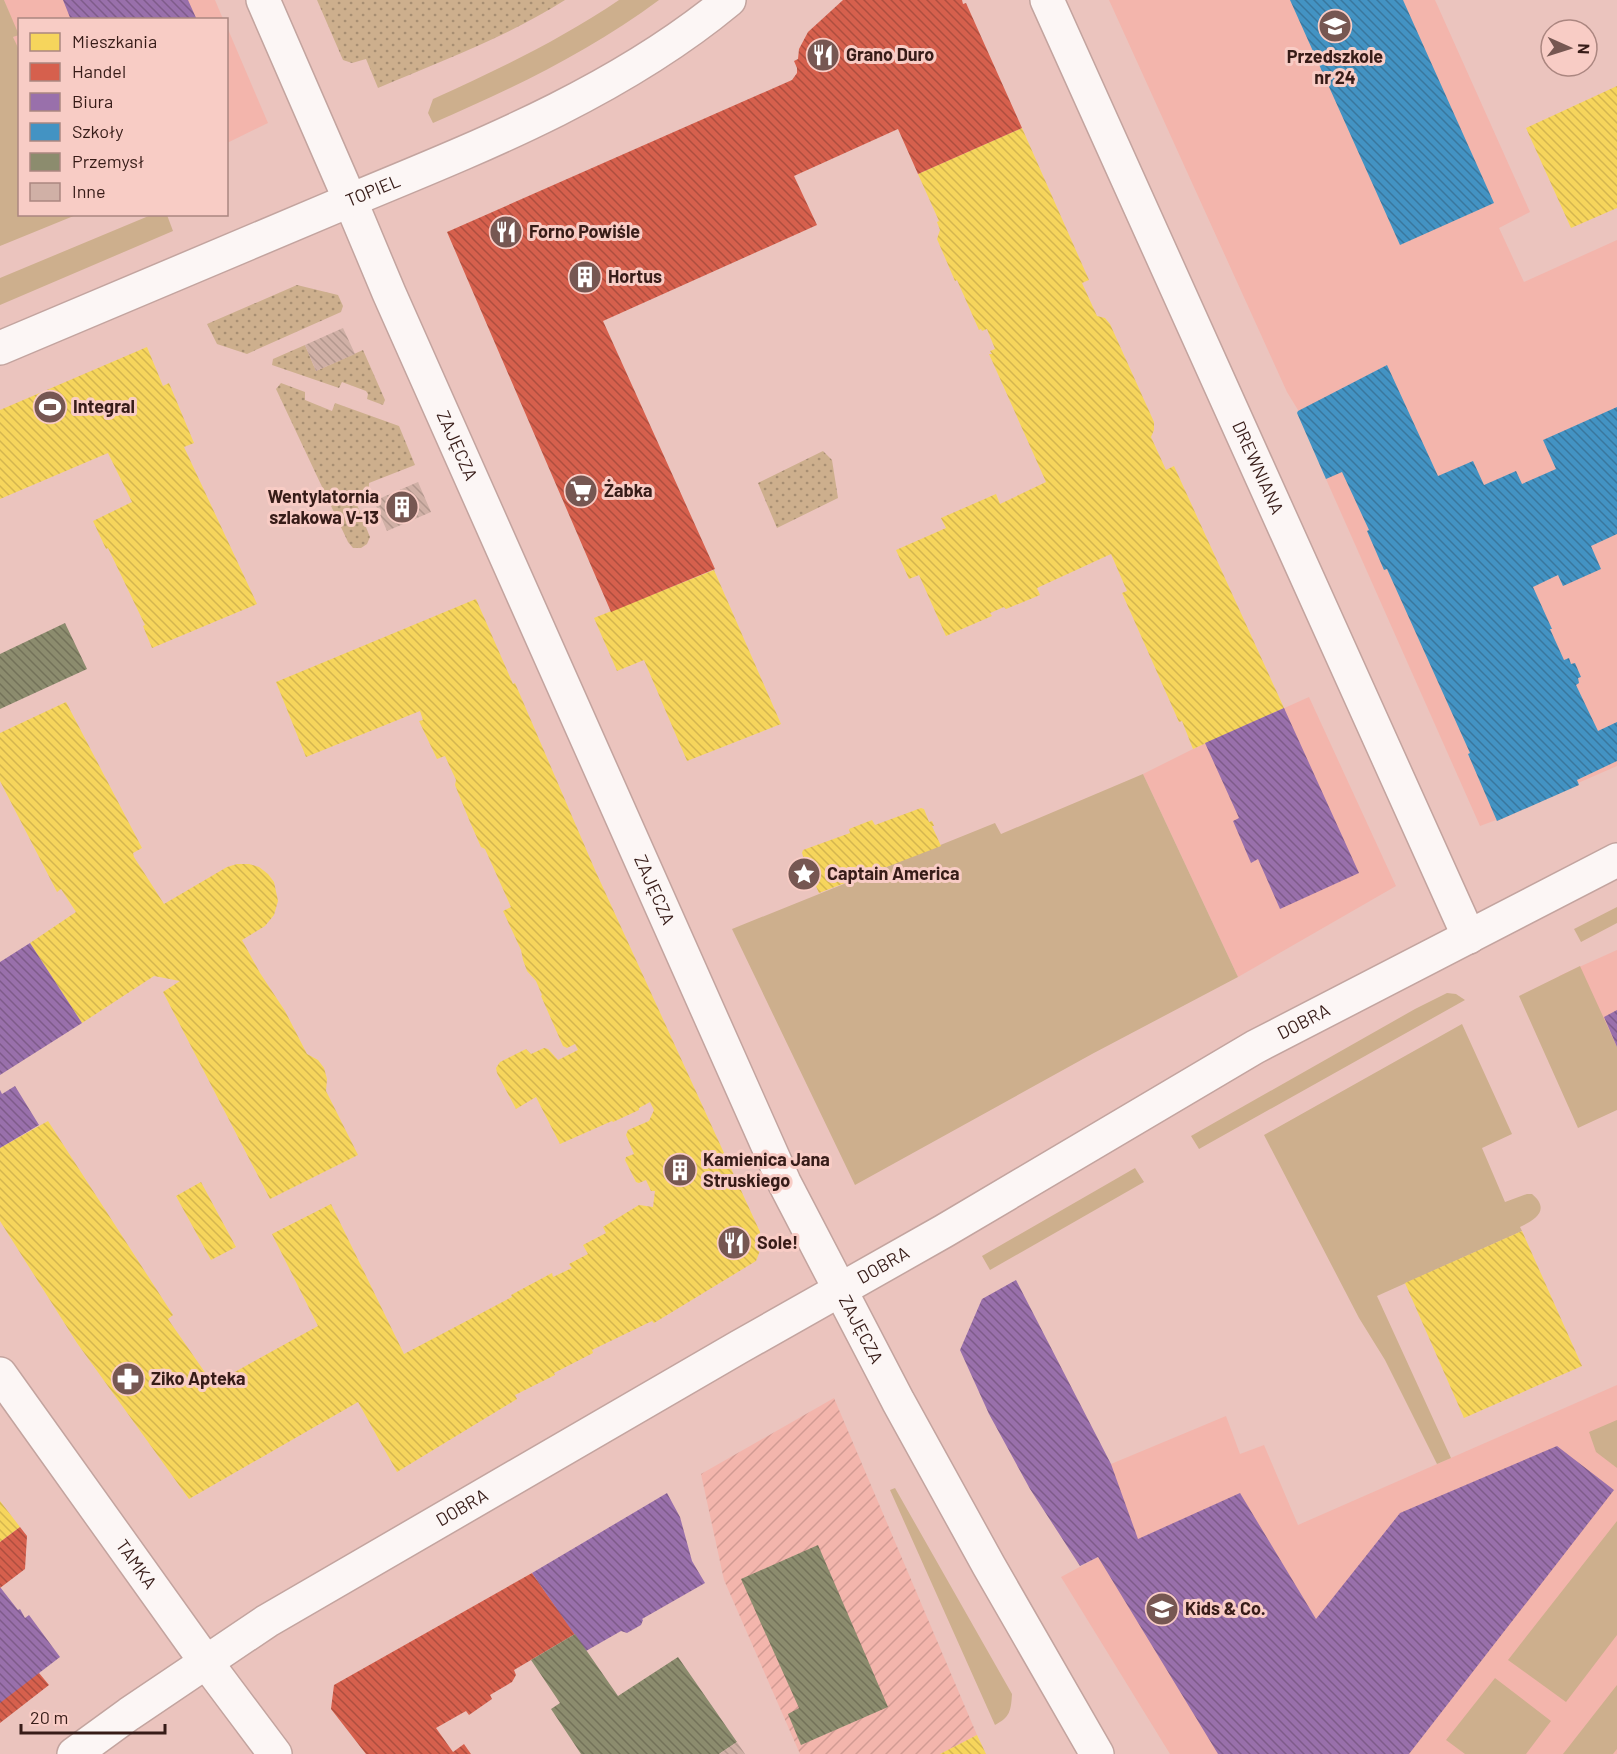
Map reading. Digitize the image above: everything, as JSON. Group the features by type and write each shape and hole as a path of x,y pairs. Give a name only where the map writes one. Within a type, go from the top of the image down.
{"street":[{"name":"ZAJĘCZA","path":"263,0 389,293 783,1182 897,1401 988,1566 1097,1754"},
{"name":"TOPIEL","path":"0,348 473,149 575,101 669,44 729,0"},
{"name":"DREWNIANA","path":"1047,0 1469,937"},
{"name":"DOBRA","path":"74,1754 267,1621 944,1231 1255,1047 1617,860"},
{"name":"TAMKA","path":"0,1374 206,1662 275,1754"}],"shaded area":[{"path":"0,0 4,0 18,33 18,35 13,37 18,48 18,216 74,216 0,246"},
{"path":"4,0 215,0 223,18 18,18 18,35"},
{"path":"317,0 565,0 497,37 378,88 366,59 352,63 343,60"},
{"path":"619,0 659,0 578,53 492,97 433,123 428,113 433,99 528,54"},
{"path":"1109,0 1435,0 1530,212 1499,228 1524,282 1617,240 1617,766 1497,821 1480,826 1326,479 1298,410 1287,392"},
{"path":"228,29 268,123 228,142"},
{"path":"18,35 18,50 13,37"},
{"path":"149,216 167,216 173,231 0,305 0,278"},
{"path":"297,285 338,295 343,306 341,312 247,354 217,344 207,324"},
{"path":"305,345 316,371 363,350 385,400 383,405 367,399 366,391 342,382 339,388 272,365 273,359"},
{"path":"281,383 305,392 305,400 332,411 335,403 399,426 415,465 369,483 369,487 353,495 370,537 367,544 361,548 353,548 348,542 276,389"},
{"path":"823,451 832,460 838,498 777,528 758,483"},
{"path":"1309,697 1396,886 1238,977 1143,774"},
{"path":"1143,774 1238,977 1092,1054 855,1185 732,929 995,823 1001,834"},
{"path":"1617,907 1617,923 1581,942 1574,929"},
{"path":"1617,950 1617,1105 1559,976"},
{"path":"1580,966 1617,1047 1617,1110 1578,1128 1519,996"},
{"path":"1447,993 1456,994 1465,1000 1199,1149 1191,1136 1415,1009"},
{"path":"1462,1024 1512,1134 1482,1148 1505,1202 1532,1194 1538,1200 1541,1210 1535,1218 1520,1227 1522,1231 1377,1296 1451,1458 1437,1464 1385,1360 1359,1318 1264,1135"},
{"path":"1135,1168 1144,1182 990,1270 982,1256"},
{"path":"1617,1385 1617,1754 1170,1754 1061,1577 1098,1557 1111,1464 1226,1416 1240,1454 1264,1445 1298,1525"},
{"path":"834,1398 977,1735 940,1754 800,1754 724,1580 701,1474"},
{"path":"1617,1420 1617,1468 1596,1452 1589,1432"},
{"path":"895,1488 1012,1694 1009,1713 995,1725 890,1490"},
{"path":"1617,1521 1617,1635 1566,1702 1508,1660"},
{"path":"1495,1678 1551,1721 1526,1754 1465,1754 1446,1740"},
{"path":"1617,1685 1617,1749 1613,1754 1563,1754"}],"building: Mieszkania":[{"path":"1617,86 1617,208 1571,228 1526,128"},
{"path":"1022,128 1089,280 1082,283 1097,316 1105,318 1110,324 1154,422 1151,437 1166,470 1174,466 1284,708 1193,749 1122,593 1127,591 1111,554 1037,588 1040,595 990,613 992,616 946,636 919,575 909,579 896,550 946,528 941,518 996,494 1000,504 1046,482 989,354 992,354 990,351 995,349 987,329 979,330 937,239 940,230 937,222 939,221 918,174"},
{"path":"147,347 163,386 169,383 194,443 184,447 257,604 152,648 143,626 145,625 93,521 132,502 108,453 0,499 0,410"},
{"path":"714,570 781,724 687,761 644,660 617,671 594,618"},
{"path":"476,599 513,684 515,683 595,870 760,1232 762,1245 756,1261 654,1323 652,1321 592,1350 593,1353 515,1395 517,1399 397,1472 358,1402 189,1499 77,1343 0,1221 0,1148 48,1121 173,1315 168,1319 213,1384 318,1326 272,1234 331,1204 404,1354 512,1297 511,1295 552,1273 553,1277 572,1268 569,1264 588,1254 583,1245 606,1233 603,1227 639,1205 653,1207 655,1191 651,1191 646,1180 636,1182 625,1160 626,1157 634,1154 626,1135 628,1130 649,1121 654,1110 650,1102 639,1110 560,1144 536,1097 516,1109 497,1073 496,1068 500,1062 526,1049 531,1054 544,1048 548,1049 558,1060 578,1050 575,1044 567,1048 563,1046 536,981 527,971 521,950 503,911 511,907 470,822 445,756 437,759 419,721 423,720 420,711 306,757 276,682"},
{"path":"66,702 142,848 133,853 134,857 164,904 227,867 237,864 259,867 274,882 278,901 274,915 265,926 242,940 285,1011 307,1054 318,1060 324,1068 327,1079 326,1091 358,1155 270,1199 163,992 180,981 154,976 82,1023 30,943 76,912 61,889 57,892 0,781 0,733"},
{"path":"921,808 924,809 929,822 932,821 941,846 819,893 804,859 803,850 850,833 849,829 872,820 875,825"},
{"path":"201,1182 236,1247 211,1260 176,1196"},
{"path":"1522,1231 1582,1366 1464,1418 1405,1283"},
{"path":"0,1501 20,1527 0,1542"},
{"path":"977,1735 986,1754 940,1754"}],"building: Handel":[{"name":"Hortus","path":"843,0 962,0 963,4 966,3 1022,128 918,174 898,129 794,176 817,225 603,321 715,569 611,612 447,232 792,80 797,73 794,61 798,59 799,49 808,32"},
{"path":"20,1527 27,1536 25,1569 0,1588 0,1542"},
{"path":"532,1573 575,1634 514,1670 516,1675 512,1682 490,1695 492,1699 469,1715 466,1711 436,1728 453,1752 464,1744 471,1754 366,1754 331,1709 334,1685"},
{"path":"34,1667 49,1685 0,1723 0,1694"}],"building: Biura":[{"path":"63,0 188,0 196,18 70,18"},
{"path":"1284,708 1359,873 1280,909 1258,859 1251,863 1233,821 1239,818 1205,743"},
{"path":"30,943 82,1023 0,1075 0,962"},
{"path":"1617,1010 1617,1047 1604,1017"},
{"path":"15,1086 39,1125 0,1148 0,1090 2,1094"},
{"path":"1016,1280 1111,1464 1138,1539 1240,1493 1316,1619 1400,1513 1557,1446 1614,1490 1409,1754 1218,1754 1098,1557 1080,1566 1030,1489 989,1414 960,1350 982,1299"},
{"path":"667,1493 680,1517 692,1561 705,1583 642,1619 641,1625 627,1633 621,1631 586,1651 532,1573"},
{"path":"0,1587 25,1618 29,1615 60,1657 0,1703"}],"building: Szkoły":[{"path":"1290,0 1403,0 1494,203 1400,245"},
{"path":"1387,365 1438,476 1473,461 1484,485 1516,471 1522,484 1556,469 1543,440 1617,407 1617,534 1591,546 1601,569 1563,586 1558,575 1533,587 1564,660 1569,658 1571,664 1575,663 1581,677 1578,678 1579,683 1576,685 1598,731 1617,722 1617,761 1577,780 1579,785 1497,821 1468,754 1470,753 1387,569 1384,570 1367,531 1369,530 1342,472 1326,479 1297,413"}],"building: Przemysł":[{"path":"65,623 87,669 0,709 0,654"},
{"path":"818,1545 888,1707 801,1745 788,1714 799,1708 741,1579"},
{"path":"575,1634 618,1696 678,1657 737,1742 719,1754 581,1754 551,1709 560,1703 531,1660"}],"building: Inne":[{"path":"343,328 355,354 316,371 305,345"},
{"name":"Wentylatornia szlakowa V-13","path":"418,482 431,512 387,531 374,501"},
{"path":"737,1742 745,1754 719,1754"}],"place":[{"name":"Przedszkole nr 24","path":"1335,26"},
{"name":"Grano Duro","path":"823,55"},
{"name":"Forno Powiśle","path":"506,232"},
{"name":"Hortus","path":"585,277"},
{"name":"Integral","path":"50,407"},
{"name":"Żabka","path":"581,491"},
{"name":"Wentylatornia szlakowa V-13","path":"402,507"},
{"name":"Captain America","path":"804,874"},
{"name":"Kamienica Jana Struskiego","path":"680,1170"},
{"name":"Sole!","path":"734,1243"},
{"name":"Ziko Apteka","path":"128,1379"},
{"name":"Kids & Co.","path":"1162,1609"}]}
